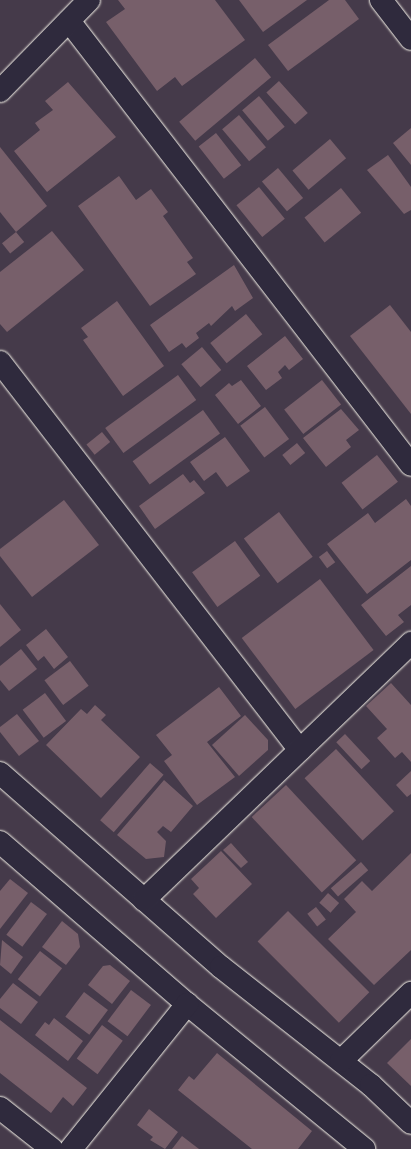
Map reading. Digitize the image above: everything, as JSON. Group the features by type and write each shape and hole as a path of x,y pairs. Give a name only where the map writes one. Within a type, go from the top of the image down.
{"street":[{"path":"0,91 89,0"},
{"path":"381,0 411,39"},
{"path":"69,21 411,465"},
{"path":"0,362 300,750"},
{"path":"144,900 411,643"},
{"path":"0,773 221,967 341,1061 411,1123"},
{"path":"0,842 187,1004 364,1149"},
{"path":"341,1061 411,993"},
{"path":"71,1149 187,1004"},
{"path":"0,1108 52,1149"}],"building":[{"path":"118,0 215,0 245,40 182,86 175,77 157,91 106,22 125,9"},
{"path":"239,0 307,0 263,32"},
{"path":"329,0 345,0 359,19 288,71 268,45"},
{"path":"255,58 271,77 195,141 179,122"},
{"path":"279,81 308,113 295,124 266,92"},
{"path":"68,82 116,137 47,192 14,151 40,130 35,123 53,110 45,101"},
{"path":"259,96 285,127 268,141 242,110"},
{"path":"239,115 266,147 249,161 222,129"},
{"path":"411,128 411,165 393,143"},
{"path":"216,133 241,165 224,179 199,147"},
{"path":"330,139 346,158 309,190 292,170"},
{"path":"0,147 47,206 16,232 0,212"},
{"path":"388,155 411,187 411,210 404,214 367,170"},
{"path":"278,168 303,198 287,211 262,181"},
{"path":"119,176 136,200 151,189 168,212 163,216 193,258 187,262 196,274 150,306 78,206"},
{"path":"259,187 285,219 262,237 236,205"},
{"path":"341,188 361,213 325,242 304,218"},
{"path":"52,231 84,270 7,332 0,324 0,272"},
{"path":"16,232 24,242 10,253 2,243"},
{"path":"234,265 253,298 235,311 232,306 211,326 209,323 196,333 199,338 186,348 182,343 169,352 150,325"},
{"path":"117,301 164,366 123,396 83,340 88,337 81,328"},
{"path":"390,305 411,332 411,414 350,336"},
{"path":"246,314 262,334 227,363 210,343"},
{"path":"285,336 303,359 289,370 285,365 278,372 282,378 266,390 247,366"},
{"path":"202,347 221,370 201,387 181,364"},
{"path":"178,375 196,400 123,453 105,428"},
{"path":"241,380 261,406 238,424 215,395 229,383 232,386"},
{"path":"322,380 341,404 303,434 284,410"},
{"path":"265,407 289,439 264,458 240,426"},
{"path":"341,409 359,430 346,440 351,447 326,467 303,438"},
{"path":"203,410 220,433 150,485 133,461"},
{"path":"102,432 110,442 95,455 86,445"},
{"path":"225,437 250,471 227,487 216,472 204,481 190,462"},
{"path":"297,443 305,453 290,465 282,455"},
{"path":"377,455 398,482 362,509 342,483"},
{"path":"183,474 190,483 194,480 205,493 155,529 139,506"},
{"path":"406,499 411,506 411,560 367,594 327,544 368,513 375,523"},
{"path":"64,500 99,545 32,597 0,556 0,549"},
{"path":"279,512 313,557 278,583 244,538"},
{"path":"235,541 260,576 217,607 192,572"},
{"path":"327,551 335,562 327,568 319,557"},
{"path":"411,566 411,605 398,615 404,622 386,636 361,605"},
{"path":"320,579 374,650 295,709 242,638"},
{"path":"0,604 21,630 0,647"},
{"path":"46,629 68,657 54,669 44,656 38,661 26,645"},
{"path":"21,649 37,669 9,691 0,680 0,666"},
{"path":"70,661 89,686 63,705 44,680"},
{"path":"391,683 411,705 411,762 402,752 395,758 377,738 387,729 366,706"},
{"path":"219,687 241,716 207,742 235,777 197,805 164,761 172,755 156,735"},
{"path":"45,693 66,721 44,738 23,710"},
{"path":"95,705 106,715 101,720 140,757 101,798 46,745 81,709 87,714"},
{"path":"17,714 39,741 19,756 0,732 0,727"},
{"path":"245,715 268,740 268,750 239,776 212,745"},
{"path":"345,734 370,761 361,769 336,742"},
{"path":"336,749 394,811 363,840 305,778"},
{"path":"150,763 164,775 114,832 100,820"},
{"path":"411,771 411,794 407,797 396,785"},
{"path":"164,780 193,806 171,832 163,826 157,832 166,841 164,857 146,859 117,835"},
{"path":"286,785 356,860 322,892 252,817"},
{"path":"231,843 248,862 241,868 223,850"},
{"path":"221,851 252,884 216,918 193,894 199,888 191,879"},
{"path":"411,853 411,950 374,985 328,939 356,912 344,899 362,881 372,891"},
{"path":"361,862 368,870 338,897 331,888"},
{"path":"10,879 28,893 0,929 0,891"},
{"path":"328,893 339,903 330,913 319,903"},
{"path":"31,902 47,914 22,947 6,935"},
{"path":"316,907 326,920 317,926 307,914"},
{"path":"288,911 369,992 339,1023 258,941"},
{"path":"62,921 78,934 80,947 66,965 42,947"},
{"path":"2,940 23,957 11,974 0,965"},
{"path":"40,951 62,968 40,997 18,979"},
{"path":"110,965 130,981 112,1004 88,985 103,966"},
{"path":"13,983 38,1002 21,1024 0,1008 0,999"},
{"path":"131,990 151,1005 127,1036 108,1021"},
{"path":"84,992 108,1010 89,1035 65,1017"},
{"path":"54,1018 83,1041 68,1061 35,1035 45,1022 49,1025"},
{"path":"0,1020 87,1088 73,1106 63,1097 51,1113 0,1073"},
{"path":"102,1025 123,1041 97,1074 77,1059"},
{"path":"411,1039 411,1086 387,1063"},
{"path":"217,1053 312,1131 298,1149 252,1149 178,1090 189,1076 194,1080"},
{"path":"149,1109 178,1132 165,1149 150,1140 153,1137 137,1125"},
{"path":"182,1136 199,1149 172,1149"}]}
